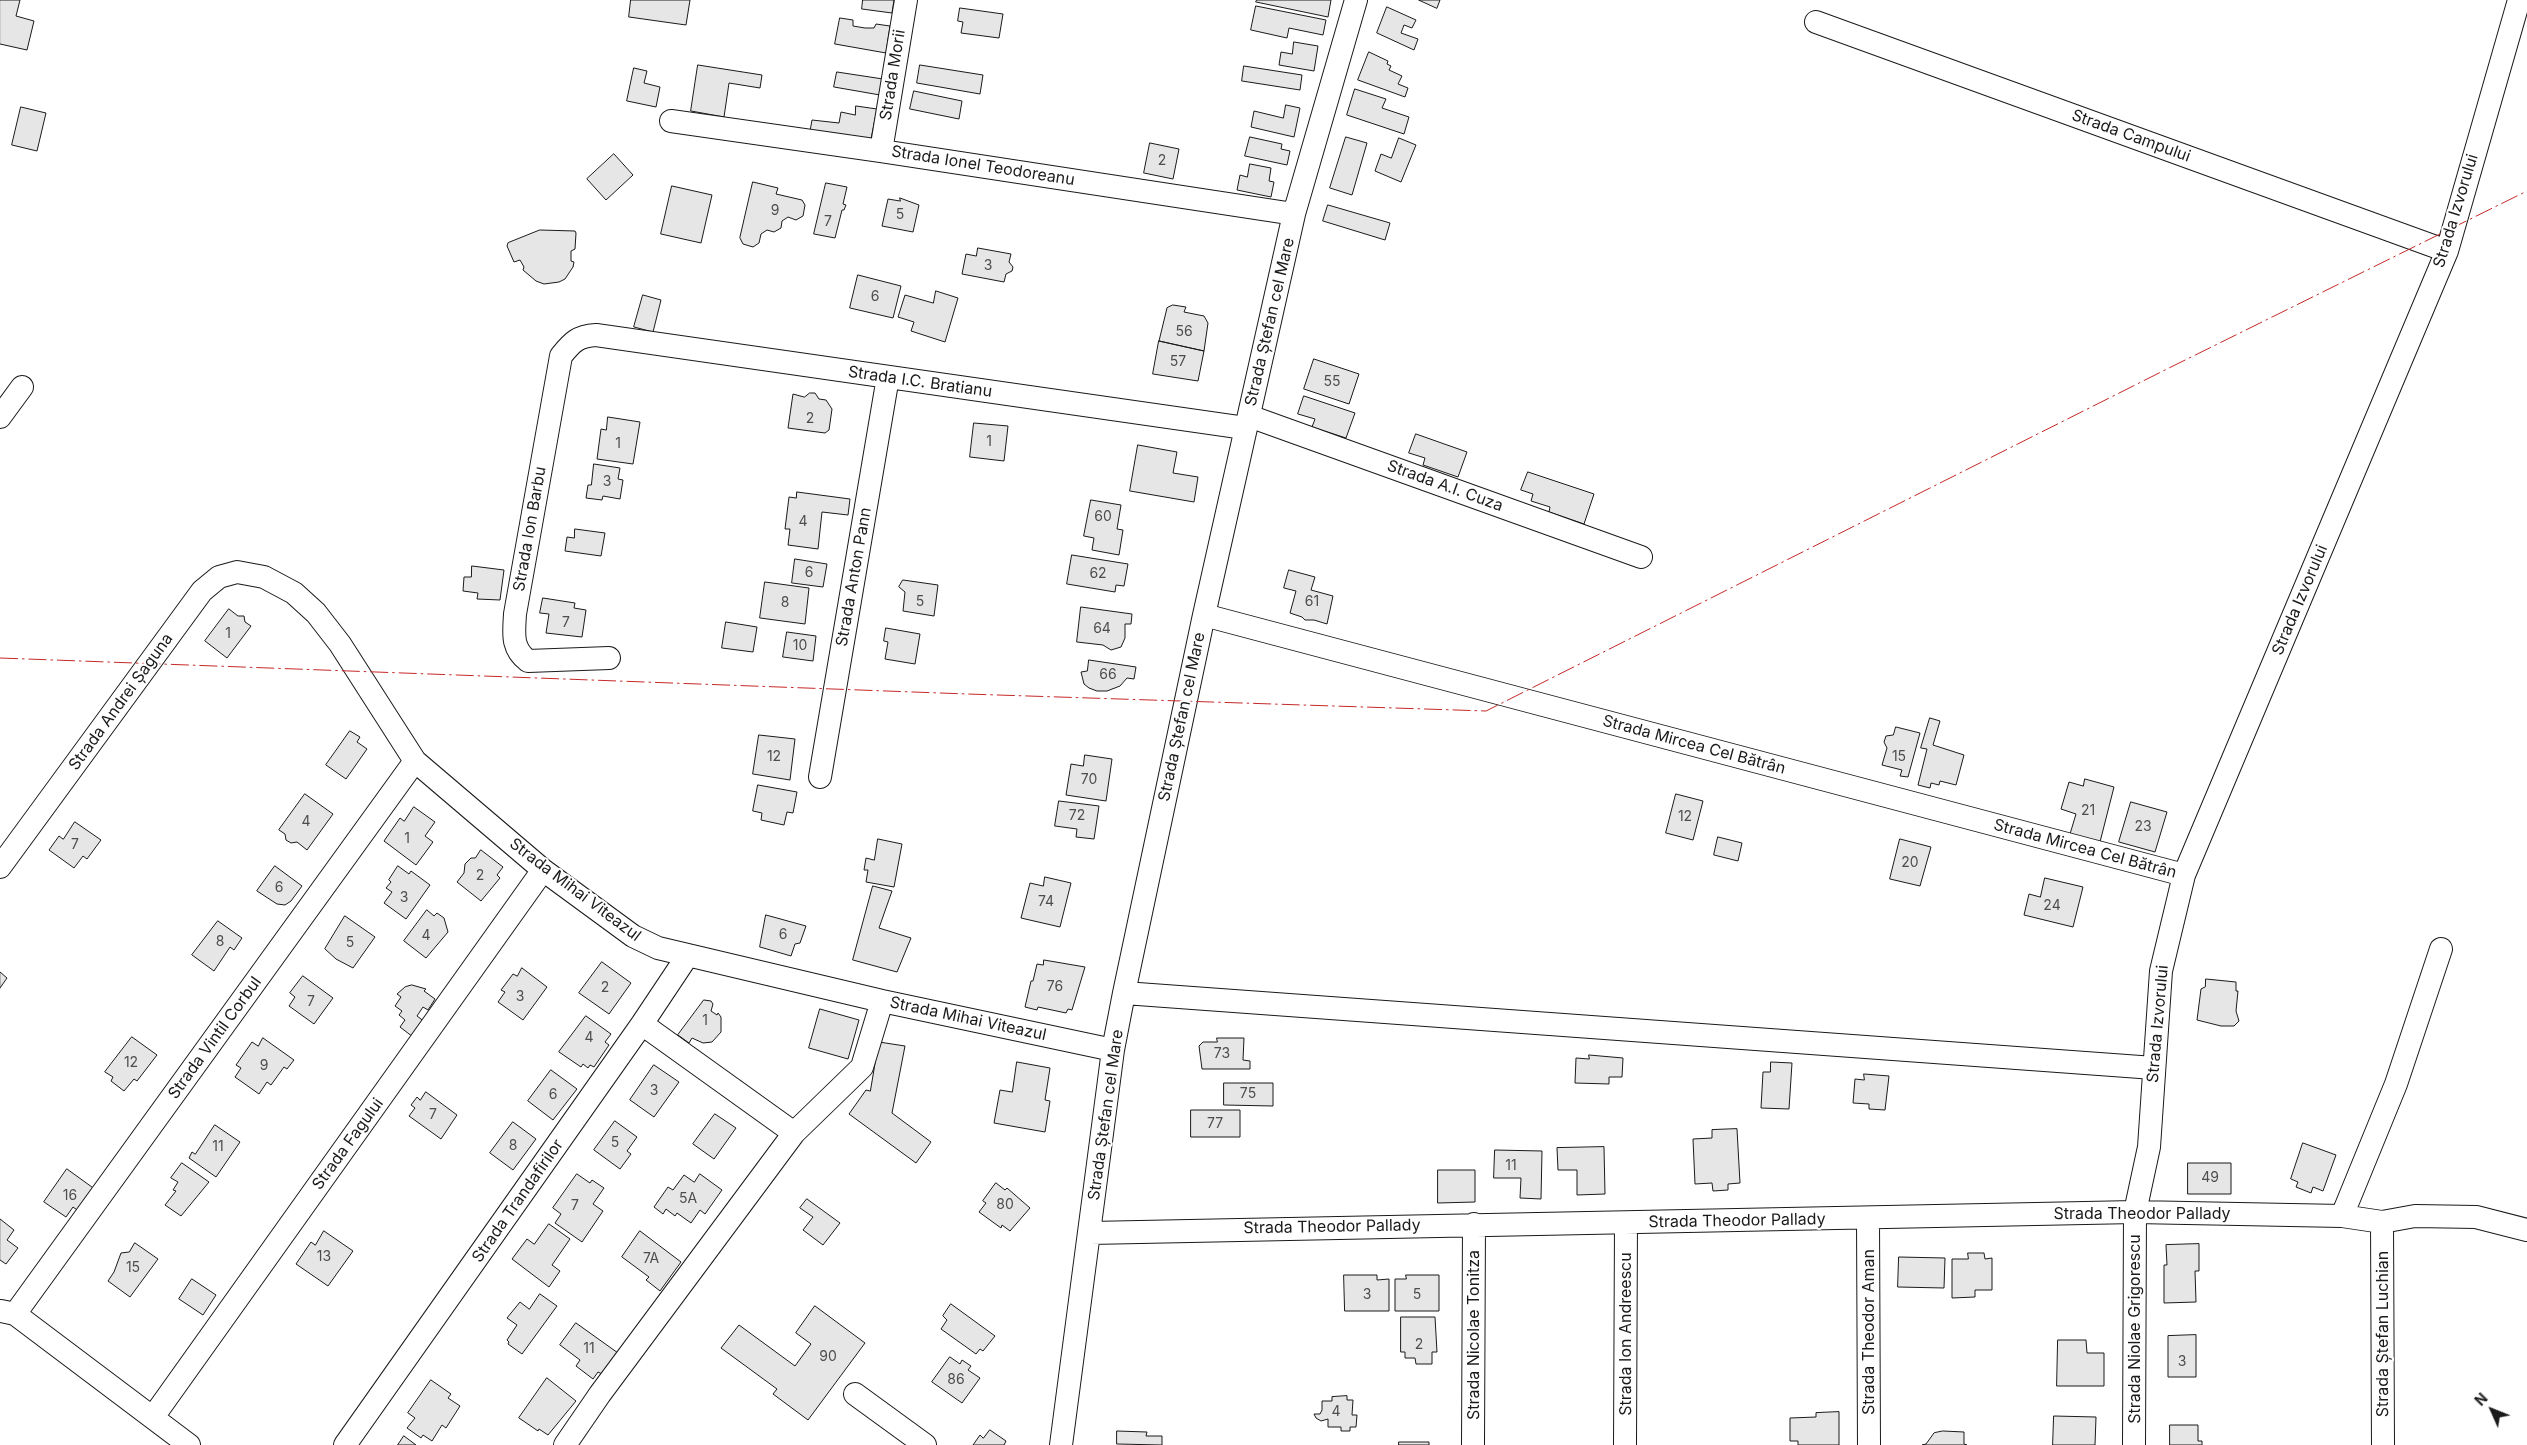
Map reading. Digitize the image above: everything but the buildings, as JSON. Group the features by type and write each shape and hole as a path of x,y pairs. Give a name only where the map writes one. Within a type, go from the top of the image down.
{"street":[{"name":"Strada Morii","path":"881,151 906,0"},
{"name":"Strada Ștefan cel Mare","path":"1061,1445 1113,1050 1124,993 1204,615 1294,214 1356,0"},
{"name":"Strada Izvorului","path":"2135,1212 2149,1147 2161,971 2184,875 2447,251 2519,0"},
{"name":"Strada Campului","path":"1816,22 2447,251"},
{"name":"Strada Ionel Teodoreanu","path":"671,121 1294,214"},
{"name":"Strada I.C. Bratianu","path":"596,335 888,377 1247,422"},
{"name":"Strada Ion Barbu","path":"596,335 584,336 572,341 561,356 514,614 513,642 519,654 528,660 608,658"},
{"name":"Strada Anton Pann","path":"820,777 888,377"},
{"path":"0,417 22,386"},
{"name":"Strada A.I. Cuza","path":"1247,422 1640,557"},
{"name":"Strada Andrei Șaguna","path":"0,867 202,591 219,577 237,572 264,577"},
{"name":"Strada Mihai Viteazul","path":"264,577 294,593 316,613 369,687 415,761 543,870 633,936 658,948 882,1001 1113,1050"},
{"name":"Strada Mircea Cel Bătrân","path":"1204,615 2184,875"},
{"name":"Strada Vintil Corbul","path":"8,1312 415,761"},
{"name":"Strada Fagului","path":"153,1417 543,870"},
{"path":"2342,1216 2396,1084 2441,948"},
{"name":"Strada Trandafirilor","path":"345,1445 642,1024 688,955"},
{"path":"1124,993 2154,1068"},
{"path":"565,1445 600,1394 794,1133 862,1068 882,1001"},
{"path":"642,1024 794,1133"},
{"name":"Strada Theodor Pallady","path":"1090,1233 1474,1224 1868,1219 2135,1212 2342,1216 2382,1222 2415,1216 2476,1218 2527,1230"},
{"name":"Strada Niolae Grigorescu","path":"2134,1445 2135,1212"},
{"name":"Strada Theodor Aman","path":"1868,1219 1869,1445"},
{"name":"Strada Ștefan Luchian","path":"2382,1222 2383,1445"},
{"name":"Strada Ion Andreescu","path":"1626,1223 1626,1445"},
{"name":"Strada Nicolae Tonitza","path":"1473,1445 1474,1224"},
{"path":"8,1312 189,1445"},
{"path":"855,1394 925,1445"}],"power":[{"path":"0,658 967,694 1486,711 2167,369 2527,191"}]}
